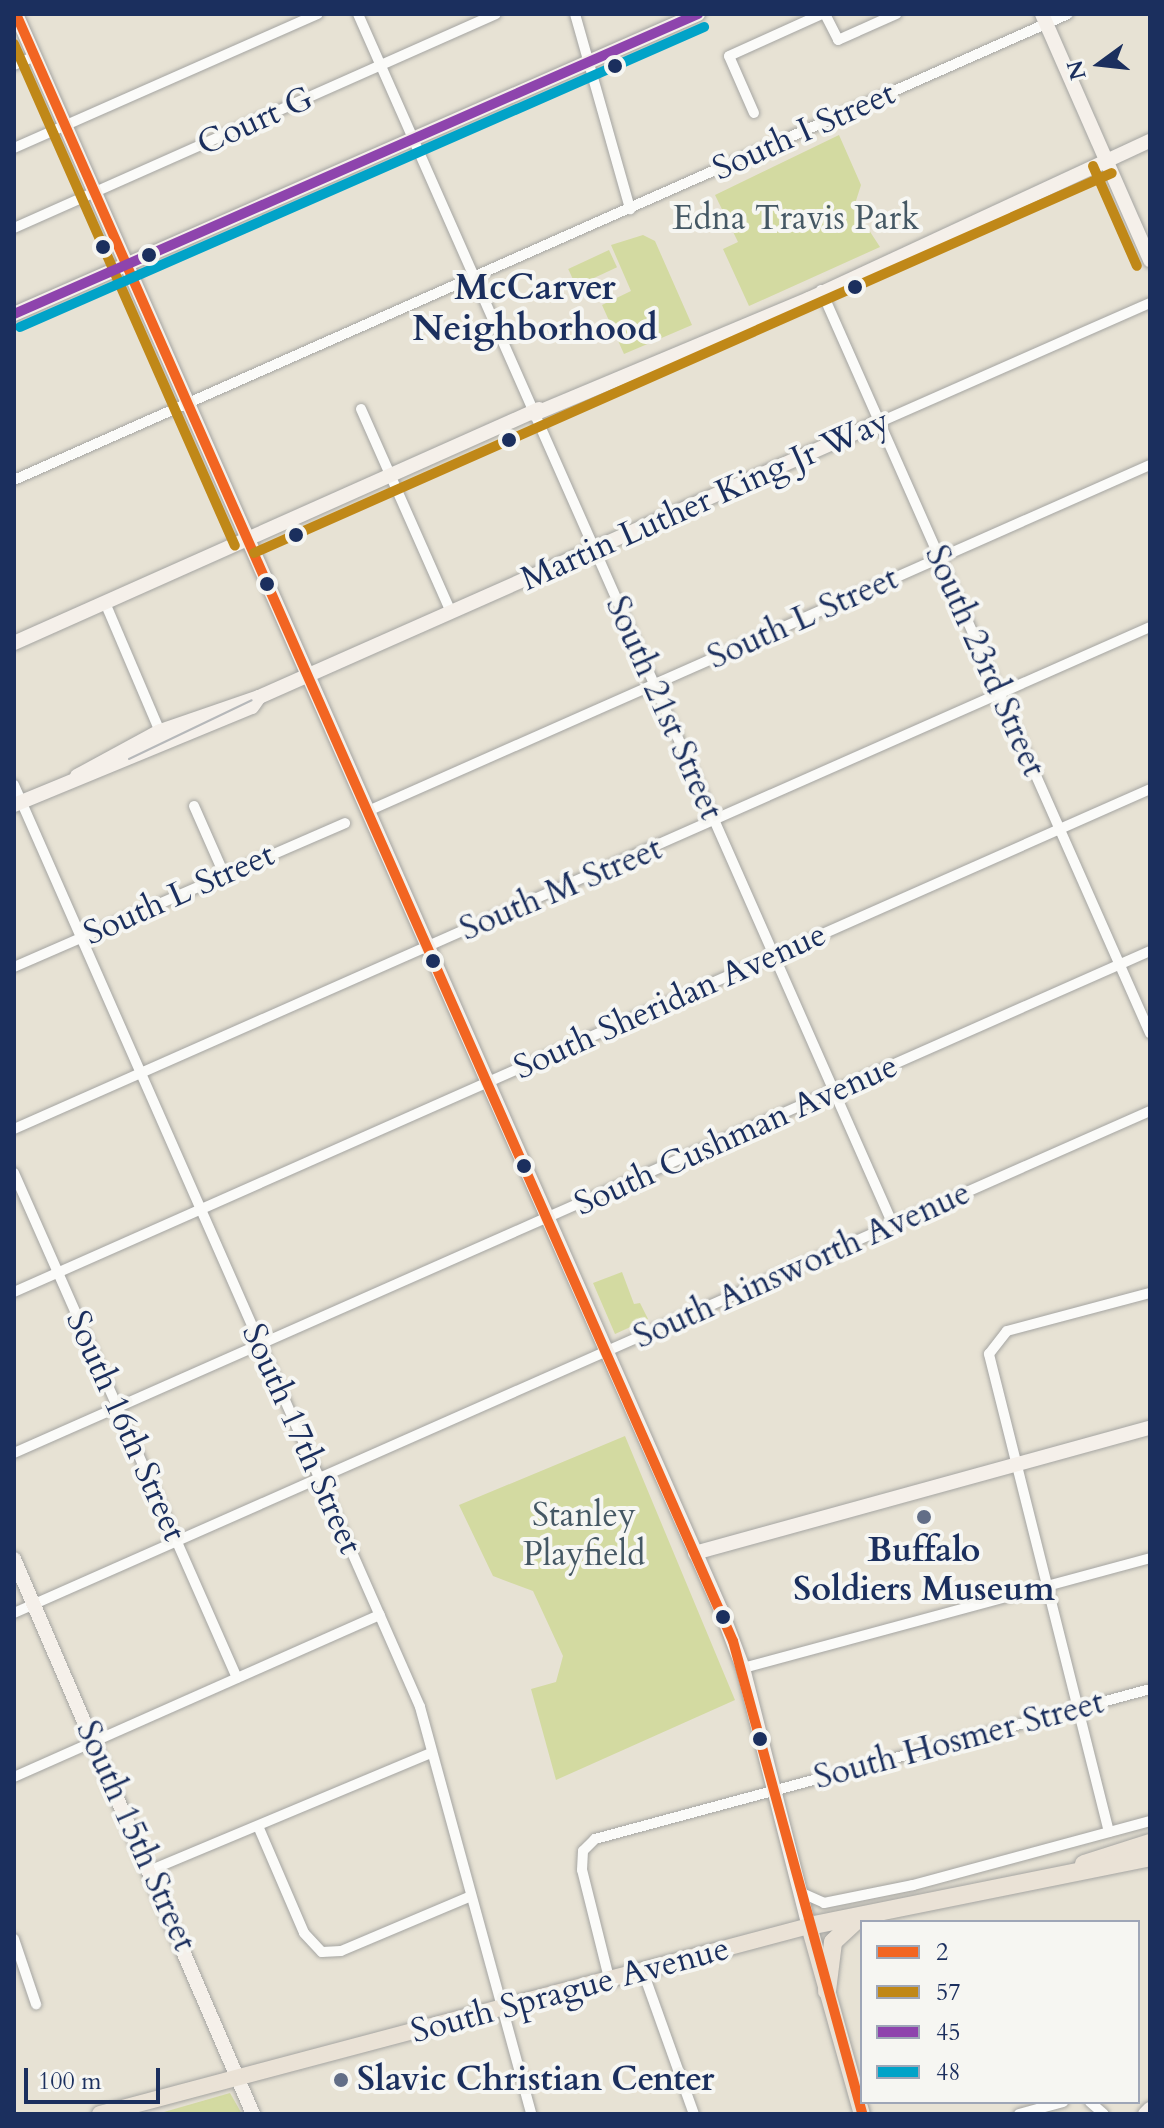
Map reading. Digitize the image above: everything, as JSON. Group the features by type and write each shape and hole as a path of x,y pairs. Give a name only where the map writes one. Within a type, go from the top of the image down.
{"highway":[{"path":"1071,1870 1150,1843"},
{"path":"809,1926 1071,1870 1150,1857"},
{"path":"827,1991 833,1942 868,1913"}],"main road":[{"name":"South Sprague Avenue","path":"100,2114 809,1926"},
{"path":"809,1926 862,2114"}],"street":[{"path":"16,14 743,1668 809,1926"},
{"path":"14,148 318,14"},
{"name":"South 21st Street","path":"358,14 893,1225"},
{"name":"Court G","path":"14,228 496,14"},
{"path":"575,14 630,209"},
{"path":"14,314 698,14"},
{"path":"754,113 729,56 824,14 838,40 896,14"},
{"name":"South I Street","path":"14,480 630,209 1044,19 1068,14"},
{"path":"1044,19 1150,260"},
{"path":"14,65 35,56"},
{"path":"14,643 1150,141"},
{"name":"South 23rd Street","path":"820,288 1150,1033"},
{"name":"Martin Luther King Jr Way","path":"18,804 1150,303"},
{"path":"361,409 451,612"},
{"name":"South L Street","path":"368,811 1150,465"},
{"path":"112,601 162,738"},
{"name":"South M Street","path":"14,1129 1150,627"},
{"name":"South 17th Street","path":"14,785 18,804 81,937 380,1615 431,1753 531,2114"},
{"name":"South Sheridan Avenue","path":"14,1292 1150,789"},
{"path":"194,806 224,874"},
{"name":"South L Street","path":"14,967 345,823"},
{"name":"South Cushman Avenue","path":"14,1453 1150,951"},
{"name":"South Ainsworth Avenue","path":"14,1613 1150,1111"},
{"name":"South 16th Street","path":"14,1173 237,1678"},
{"path":"1109,1832 1016,1463 991,1345 1019,1327 1150,1293"},
{"path":"695,1553 1150,1428"},
{"path":"743,1668 1150,1558"},
{"name":"South 15th Street","path":"14,1559 242,2075 253,2114"},
{"path":"14,1777 380,1615"},
{"name":"South Hosmer Street","path":"609,1978 582,1870 586,1847 610,1833 1150,1689"},
{"path":"151,1870 431,1753"},
{"path":"801,1892 824,1903 1150,1821"},
{"path":"258,1826 304,1933 322,1952 351,1948 471,1896"},
{"path":"14,1939 36,2004"},
{"path":"642,1969 694,2114"},
{"path":"1019,2114 1056,2104"},
{"path":"1145,2114 1150,2109"}],"green space":[{"name":"Edna Travis Park","path":"839,135 861,185 854,207 880,247 749,306 723,249 738,242 715,195"},
{"path":"643,235 655,241 692,325 624,354 602,305 631,291 611,245"},
{"path":"609,250 617,267 576,286 568,269"},
{"path":"622,1272 634,1304 640,1303 648,1319 615,1334 593,1283"},
{"name":"Stanley Playfield","path":"625,1436 735,1700 556,1780 531,1689 556,1682 563,1656 533,1591 493,1576 459,1505"},
{"path":"230,2093 242,2114 157,2114"}],"tram line":[{"path":"129,759 252,700"}],"transit line":[{"name":"2","path":"16,14 733,1641 862,2114"},
{"name":"45","path":"14,314 698,14"},
{"name":"48","path":"20,327 704,27"},
{"name":"57","path":"14,44 235,546"},
{"name":"57","path":"1093,166 1137,266"},
{"name":"57","path":"254,553 1112,173"}],"place":[{"name":"Buffalo Soldiers Museum","path":"924,1517"},
{"name":"Slavic Christian Center","path":"341,2080"}],"district":[{"name":"McCarver Neighborhood","path":"535,308"}]}
